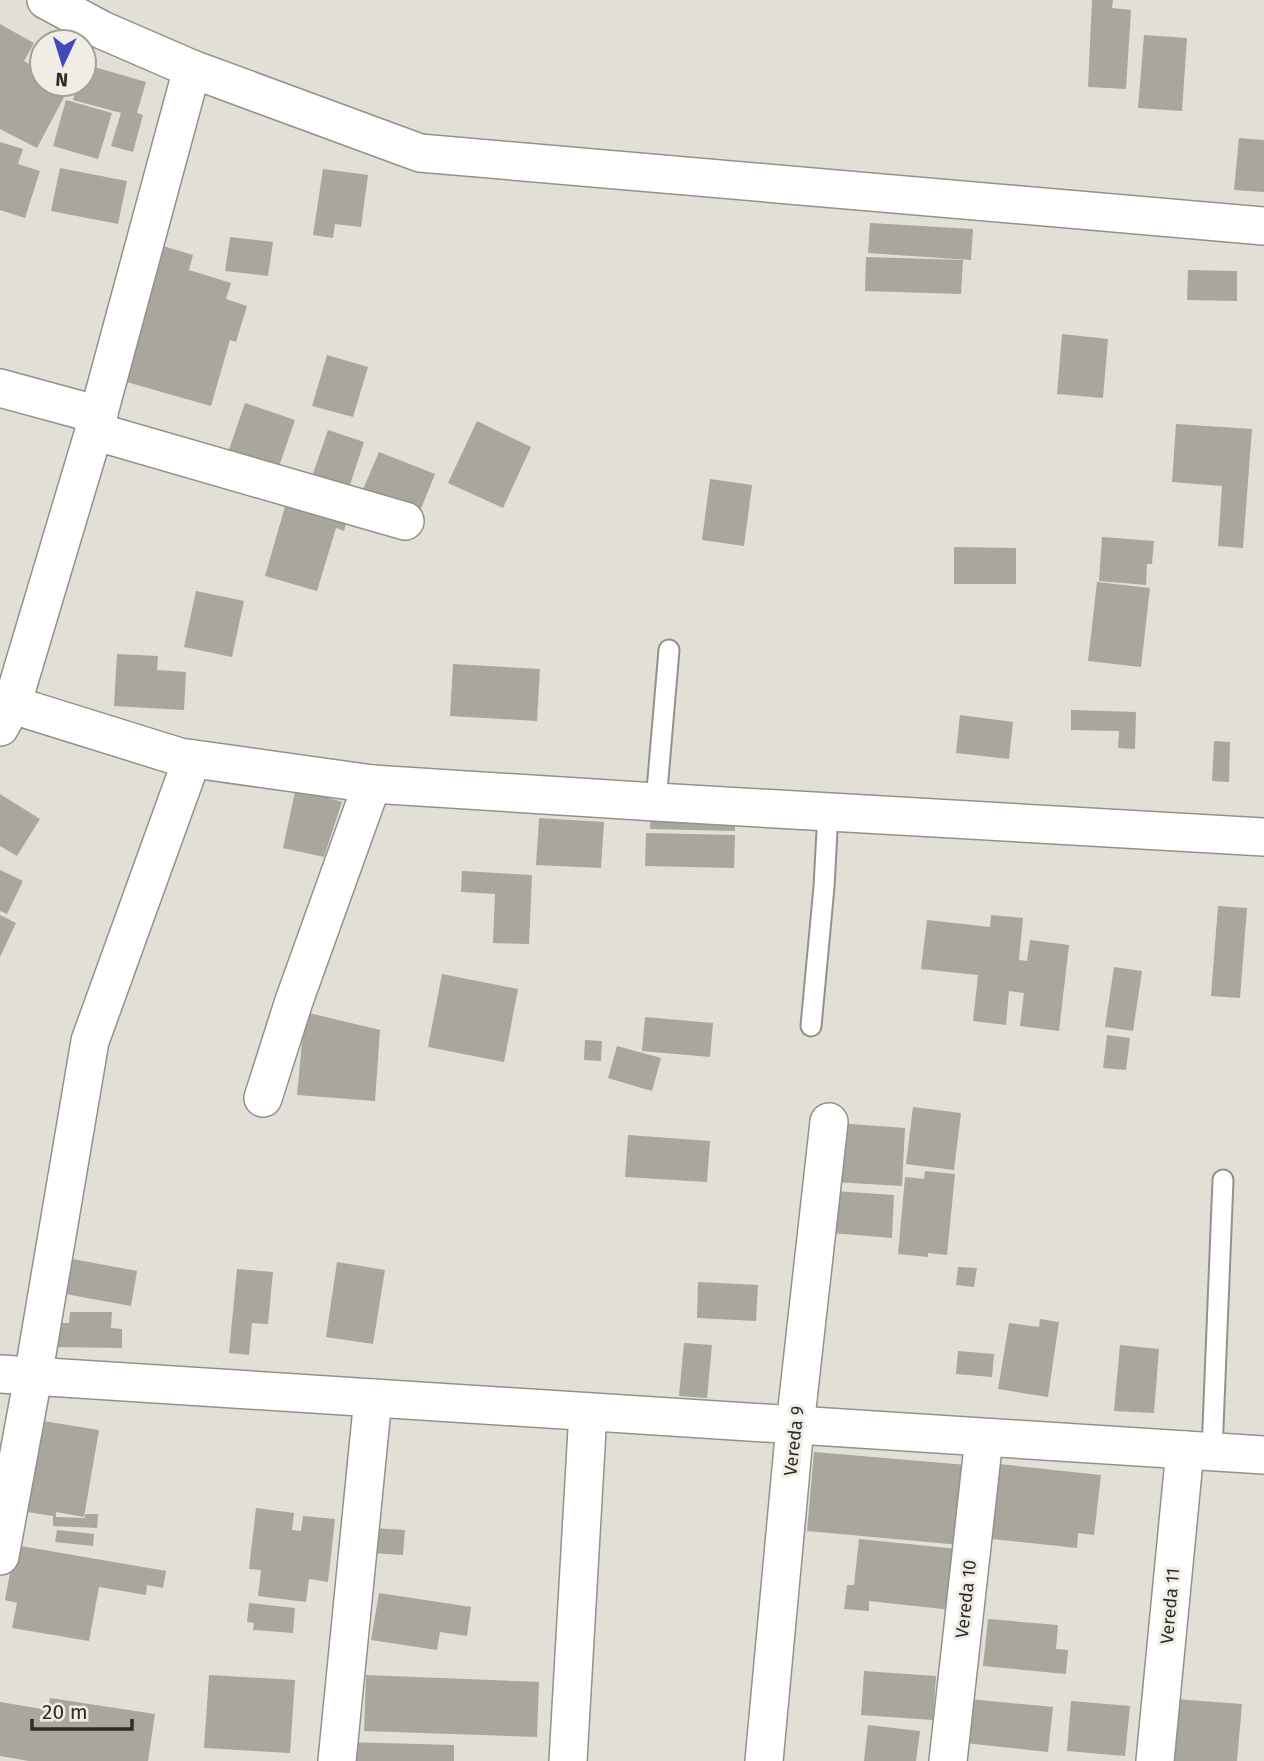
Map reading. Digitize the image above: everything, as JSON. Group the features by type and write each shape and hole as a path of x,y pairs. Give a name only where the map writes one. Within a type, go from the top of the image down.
{"street":[{"path":"46,0 102,30 192,69 420,153 1264,226"},
{"path":"192,69 97,423 4,711 180,757 372,784 1264,837"},
{"path":"0,388 97,423 405,521"},
{"path":"0,1556 17,1376 90,1041 192,759"},
{"path":"263,1098 294,1001 372,784"},
{"name":"Vereda 9","path":"764,1761 795,1426 829,1122"},
{"path":"17,1376 1264,1455"},
{"path":"337,1761 373,1398"},
{"path":"568,1761 588,1412"},
{"name":"Vereda 10","path":"948,1761 984,1438"},
{"name":"Vereda 11","path":"1155,1761 1198,1451"}],"lane":[{"path":"656,802 669,650"},
{"path":"811,1026 828,812"},
{"path":"1198,1451 1223,1180"}],"building":[{"path":"1092,0 1113,0 1112,8 1131,10 1126,89 1088,87"},
{"path":"0,24 28,40 28,54 24,61 28,63 28,98 64,98 37,148 0,129"},
{"path":"1144,35 1187,38 1182,111 1138,108"},
{"path":"98,68 146,82 137,113 143,115 133,152 111,146 121,113 73,100 98,98"},
{"path":"66,100 112,113 98,159 53,146"},
{"path":"1239,138 1264,140 1264,192 1234,190"},
{"path":"0,142 23,149 18,164 40,171 25,218 0,210"},
{"path":"60,168 127,181 118,224 51,211"},
{"path":"323,169 368,175 361,227 335,224 333,238 313,235"},
{"path":"870,223 973,229 971,260 868,253"},
{"path":"230,237 273,242 268,276 225,271"},
{"path":"163,246 193,255 189,270 231,283 226,299 247,306 236,342 230,340 211,406 123,381"},
{"path":"866,257 963,260 961,294 865,291"},
{"path":"1188,270 1237,271 1237,301 1187,300"},
{"path":"1062,334 1108,339 1103,398 1057,394"},
{"path":"327,355 368,367 353,417 312,406"},
{"path":"245,403 295,420 275,478 225,461"},
{"path":"477,421 531,447 503,508 448,483"},
{"path":"1176,424 1252,429 1243,548 1218,546 1222,486 1172,482"},
{"path":"328,430 364,442 346,497 309,485"},
{"path":"379,452 435,474 418,516 361,494"},
{"path":"710,479 752,485 744,546 702,540"},
{"path":"288,496 349,514 344,531 336,528 317,591 265,576"},
{"path":"1102,537 1154,541 1152,564 1147,564 1146,585 1099,581"},
{"path":"954,547 1016,548 1016,584 954,584"},
{"path":"1097,582 1150,588 1141,667 1088,661"},
{"path":"196,591 244,601 232,657 184,647"},
{"path":"117,654 158,656 157,670 186,672 184,710 114,706"},
{"path":"453,664 540,669 537,721 450,716"},
{"path":"1071,710 1136,712 1135,749 1118,748 1119,731 1071,730"},
{"path":"960,715 1013,722 1009,759 956,753"},
{"path":"1214,741 1230,742 1229,782 1212,781"},
{"path":"296,787 342,802 324,857 283,848"},
{"path":"0,794 40,819 17,856 0,846"},
{"path":"651,806 735,809 735,831 650,829"},
{"path":"539,818 604,822 601,868 536,865"},
{"path":"646,833 735,835 734,868 645,866"},
{"path":"0,870 23,881 7,914 0,911"},
{"path":"462,871 532,875 529,944 493,943 495,894 461,892"},
{"path":"1218,906 1247,908 1240,998 1211,996"},
{"path":"0,915 16,923 0,957"},
{"path":"991,915 1023,918 1019,960 1027,961 1030,940 1069,945 1059,1031 1020,1026 1024,993 1009,991 1006,1025 973,1021 978,975 921,969 927,920 990,927"},
{"path":"1114,967 1142,971 1133,1031 1105,1027"},
{"path":"442,974 518,989 504,1062 428,1047"},
{"path":"305,1012 380,1030 375,1101 297,1095"},
{"path":"645,1017 713,1023 710,1057 642,1051"},
{"path":"1107,1035 1130,1038 1126,1070 1103,1068"},
{"path":"585,1040 602,1041 601,1061 584,1060"},
{"path":"617,1046 661,1058 652,1091 608,1078"},
{"path":"913,1107 961,1113 954,1170 906,1164"},
{"path":"837,1123 905,1128 902,1186 834,1182"},
{"path":"628,1135 710,1141 707,1182 625,1177"},
{"path":"925,1171 955,1174 947,1255 928,1253 928,1257 898,1254 905,1177 924,1179"},
{"path":"834,1191 894,1195 892,1238 831,1233"},
{"path":"67,1258 137,1271 131,1306 60,1293"},
{"path":"337,1262 385,1270 373,1344 326,1337"},
{"path":"958,1267 977,1268 974,1287 956,1285"},
{"path":"237,1269 273,1272 268,1324 252,1323 249,1355 229,1353"},
{"path":"698,1282 758,1285 756,1321 697,1318"},
{"path":"70,1312 112,1312 111,1328 122,1329 122,1348 53,1347 53,1323 69,1323"},
{"path":"1040,1319 1059,1322 1048,1397 998,1389 1009,1323 1039,1327"},
{"path":"684,1343 712,1345 707,1398 679,1396"},
{"path":"1120,1345 1159,1349 1154,1413 1114,1411"},
{"path":"958,1351 994,1354 992,1377 956,1374"},
{"path":"43,1421 99,1430 84,1517 56,1512 56,1517 85,1518 85,1514 98,1514 97,1528 53,1526 53,1516 27,1512"},
{"path":"814,1452 967,1465 960,1545 807,1531"},
{"path":"989,1463 1101,1475 1094,1535 1078,1533 1077,1548 982,1538"},
{"path":"256,1508 294,1513 292,1530 301,1531 303,1516 335,1519 328,1582 309,1579 306,1602 258,1596 261,1570 249,1569"},
{"path":"372,1528 405,1530 403,1555 370,1553"},
{"path":"57,1530 94,1534 93,1546 55,1542"},
{"path":"859,1539 958,1549 952,1610 869,1601 869,1611 844,1609 847,1585 854,1585"},
{"path":"15,1545 166,1571 163,1588 147,1585 146,1595 99,1587 89,1641 12,1628 17,1603 5,1600"},
{"path":"379,1593 471,1607 467,1636 440,1632 437,1650 371,1640"},
{"path":"249,1603 295,1608 293,1633 253,1630 254,1623 247,1622"},
{"path":"988,1619 1058,1625 1056,1649 1068,1650 1066,1674 983,1666"},
{"path":"864,1671 936,1676 933,1720 861,1715"},
{"path":"209,1675 295,1680 290,1753 204,1748"},
{"path":"366,1675 539,1682 537,1737 364,1731"},
{"path":"50,1698 155,1714 148,1761 29,1761 0,1756 0,1702 48,1710"},
{"path":"969,1699 1053,1707 1048,1752 965,1743"},
{"path":"1175,1699 1242,1704 1237,1761 1170,1761"},
{"path":"1071,1701 1130,1706 1125,1756 1067,1751"},
{"path":"868,1725 920,1731 916,1761 864,1761"},
{"path":"345,1742 454,1745 454,1761 345,1761"}]}
